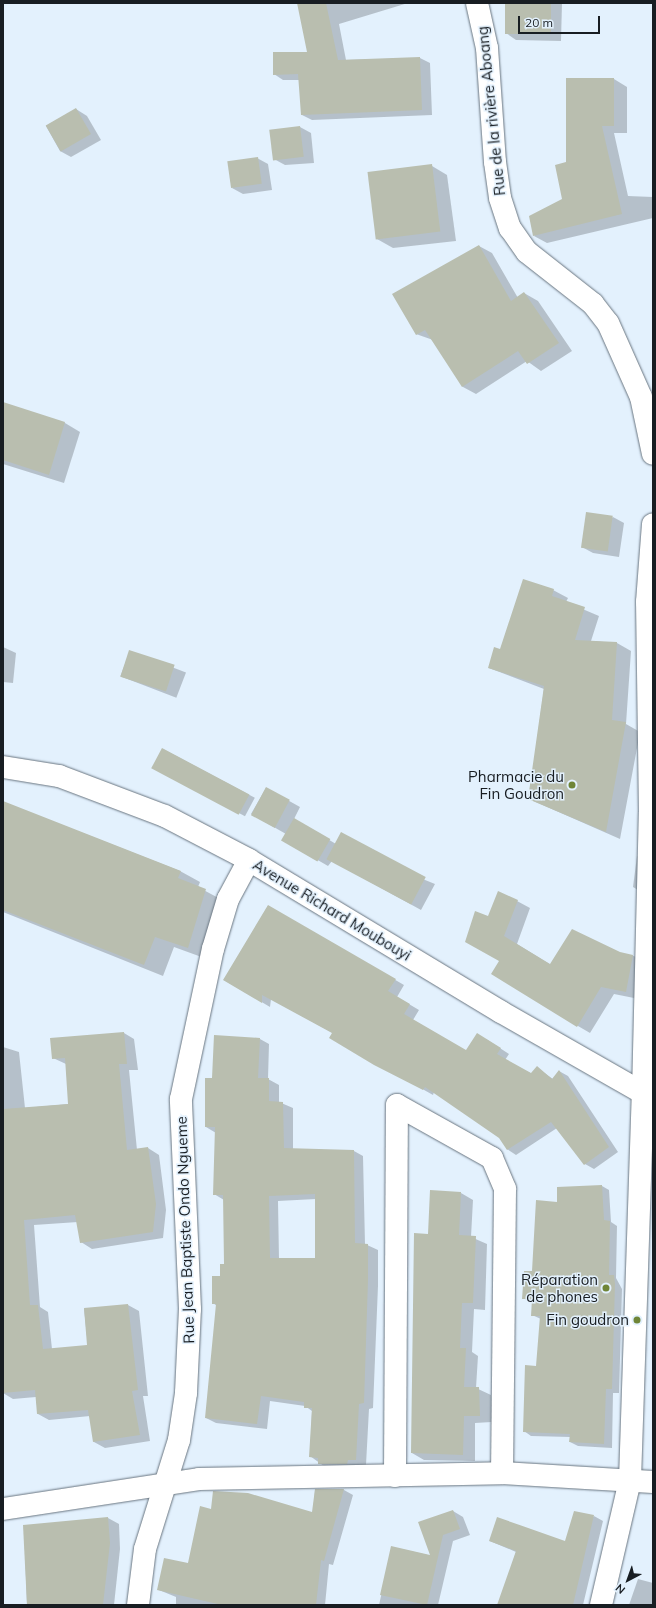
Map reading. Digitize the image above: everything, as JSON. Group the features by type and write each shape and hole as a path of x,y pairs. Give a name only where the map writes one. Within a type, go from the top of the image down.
{"street":[{"name":"Rue de la rivière Aboang","path":"478,3 487,48 494,162 500,198 510,228 527,252 593,304 608,323 641,397 653,454"},
{"path":"601,1605 630,1480 648,1096 650,814 647,602 653,524"},
{"name":"Avenue Richard Moubouyi","path":"3,767 59,776 104,790 165,816 249,860 501,1012 648,1096"},
{"name":"Rue Jean Baptiste Ondo Ngueme","path":"138,1605 145,1549 179,1440 186,1393 190,1308 181,1099 212,949 228,899 249,860"},
{"path":"395,1476 397,1105 492,1158 505,1189 502,1473"},
{"path":"3,1509 125,1493 165,1484 199,1479 502,1473 653,1482"}],"building":[{"path":"297,3 326,3 338,60 420,57 422,110 301,115 298,74 273,75 273,52 307,52"},
{"path":"505,3 551,3 551,34 505,34"},
{"path":"566,78 614,78 614,126 602,126 622,214 533,236 529,216 562,199 555,165 566,162"},
{"path":"76,108 91,134 61,151 46,126"},
{"path":"300,126 304,157 273,161 269,130"},
{"path":"258,157 262,184 231,188 227,161"},
{"path":"432,164 440,231 376,239 367,172"},
{"path":"479,245 511,301 524,292 559,343 527,364 518,351 462,387 425,330 416,335 392,294"},
{"path":"3,402 65,422 49,475 3,460"},
{"path":"586,512 613,516 608,551 581,548"},
{"path":"523,579 554,589 552,596 585,607 575,640 617,642 612,720 626,722 606,832 528,799 544,686 488,668 494,647 500,649"},
{"path":"129,650 175,665 166,691 120,677"},
{"path":"162,748 249,794 239,815 151,768"},
{"path":"266,787 290,800 275,828 251,815"},
{"path":"3,801 181,871 178,878 206,889 188,948 155,937 144,965 3,910"},
{"path":"294,818 330,839 317,862 281,841"},
{"path":"341,832 426,877 411,904 326,859"},
{"path":"498,891 518,900 504,936 550,964 572,929 620,952 633,955 626,992 601,987 577,1027 491,974 499,961 465,942 475,911 488,916"},
{"path":"268,905 396,979 388,991 410,1004 404,1014 466,1050 477,1033 501,1048 497,1054 531,1073 537,1066 552,1079 559,1070 609,1147 584,1165 551,1122 507,1150 499,1138 425,1087 423,1090 374,1065 329,1038 332,1033 262,995 262,1003 223,980"},
{"path":"124,1032 127,1064 119,1064 127,1150 148,1147 156,1204 153,1232 80,1243 75,1215 24,1220 30,1305 38,1305 43,1349 87,1345 84,1308 128,1304 138,1390 132,1391 140,1435 93,1442 88,1410 37,1414 35,1390 3,1393 3,1109 68,1104 65,1058 52,1059 50,1038"},
{"path":"214,1035 260,1038 258,1078 269,1078 269,1101 283,1102 284,1148 354,1150 355,1243 368,1244 368,1280 364,1403 359,1404 356,1460 348,1460 347,1464 318,1464 318,1458 309,1457 312,1408 304,1408 304,1402 261,1396 257,1424 205,1418 216,1304 212,1304 212,1276 220,1276 220,1264 224,1264 223,1195 213,1195 215,1127 205,1127 205,1078 212,1078","holes":["315,1194 315,1258 270,1258 269,1196"]},
{"path":"602,1185 604,1220 610,1221 609,1275 614,1275 615,1284 612,1389 606,1389 604,1444 569,1442 570,1434 523,1432 525,1365 536,1366 540,1316 531,1316 532,1299 522,1299 524,1271 532,1271 536,1200 557,1202 557,1187"},
{"path":"430,1190 461,1192 459,1235 476,1236 473,1303 462,1303 460,1348 466,1348 464,1387 479,1387 480,1416 464,1416 463,1455 411,1453 414,1233 428,1234"},
{"path":"315,1489 344,1489 324,1561 321,1560 316,1605 222,1605 157,1590 164,1558 188,1563 200,1506 211,1509 213,1491 248,1493 312,1512"},
{"path":"453,1510 460,1529 443,1535 427,1605 380,1595 391,1546 430,1555 418,1522"},
{"path":"574,1511 594,1515 573,1605 497,1605 516,1551 489,1541 497,1517 565,1541"},
{"path":"108,1517 110,1543 103,1605 27,1605 23,1525"}],"place":[{"name":"Pharmacie du Fin Goudron","path":"572,785"},
{"name":"Réparation de phones","path":"606,1288"},
{"name":"Fin goudron","path":"637,1320"}]}
